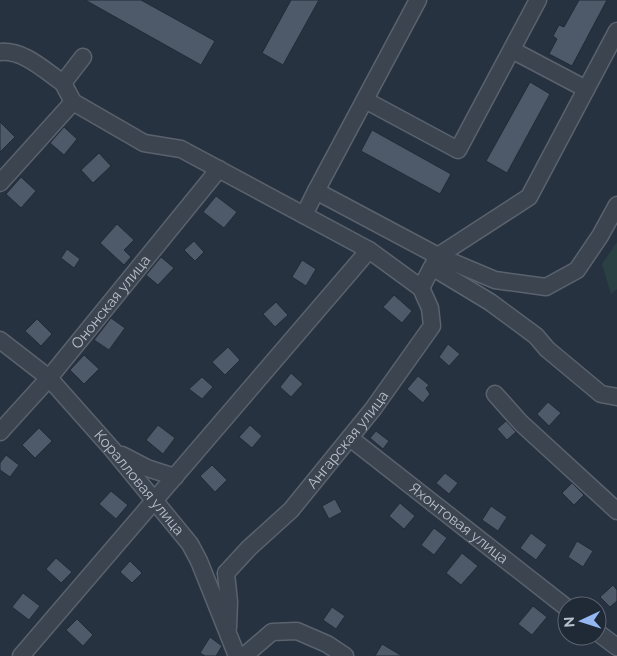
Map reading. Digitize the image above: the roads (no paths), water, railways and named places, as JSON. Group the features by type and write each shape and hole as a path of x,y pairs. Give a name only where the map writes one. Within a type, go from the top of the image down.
{"street":[{"path":"304,215 418,0"},
{"path":"365,100 458,150 538,0"},
{"path":"0,52 10,51 32,61 63,83 73,102 144,143 182,149 369,250 421,288 435,262 528,197 617,31"},
{"path":"512,50 586,89"},
{"path":"63,83 83,58"},
{"path":"0,183 73,102"},
{"name":"Ононская улица","path":"0,432 50,378 219,170"},
{"path":"316,191 435,262 536,336 547,348 601,394 617,397"},
{"path":"435,262 494,280 546,287 577,270 617,206"},
{"path":"21,656 369,250"},
{"name":"Ангарская улица","path":"226,573 249,548 291,510 373,409 432,326 430,308 421,288"},
{"name":"Коралловая улица","path":"0,340 50,378 112,449 190,544 199,561 237,656"},
{"path":"494,394 521,423 617,511"},
{"name":"Яхонтовая улица","path":"350,438 557,600"},
{"path":"112,449 147,468 175,477"},
{"path":"199,561 226,573 230,617 227,631"},
{"path":"244,656 272,632 297,632 327,644 345,656"},
{"path":"607,640 617,648"}]}
